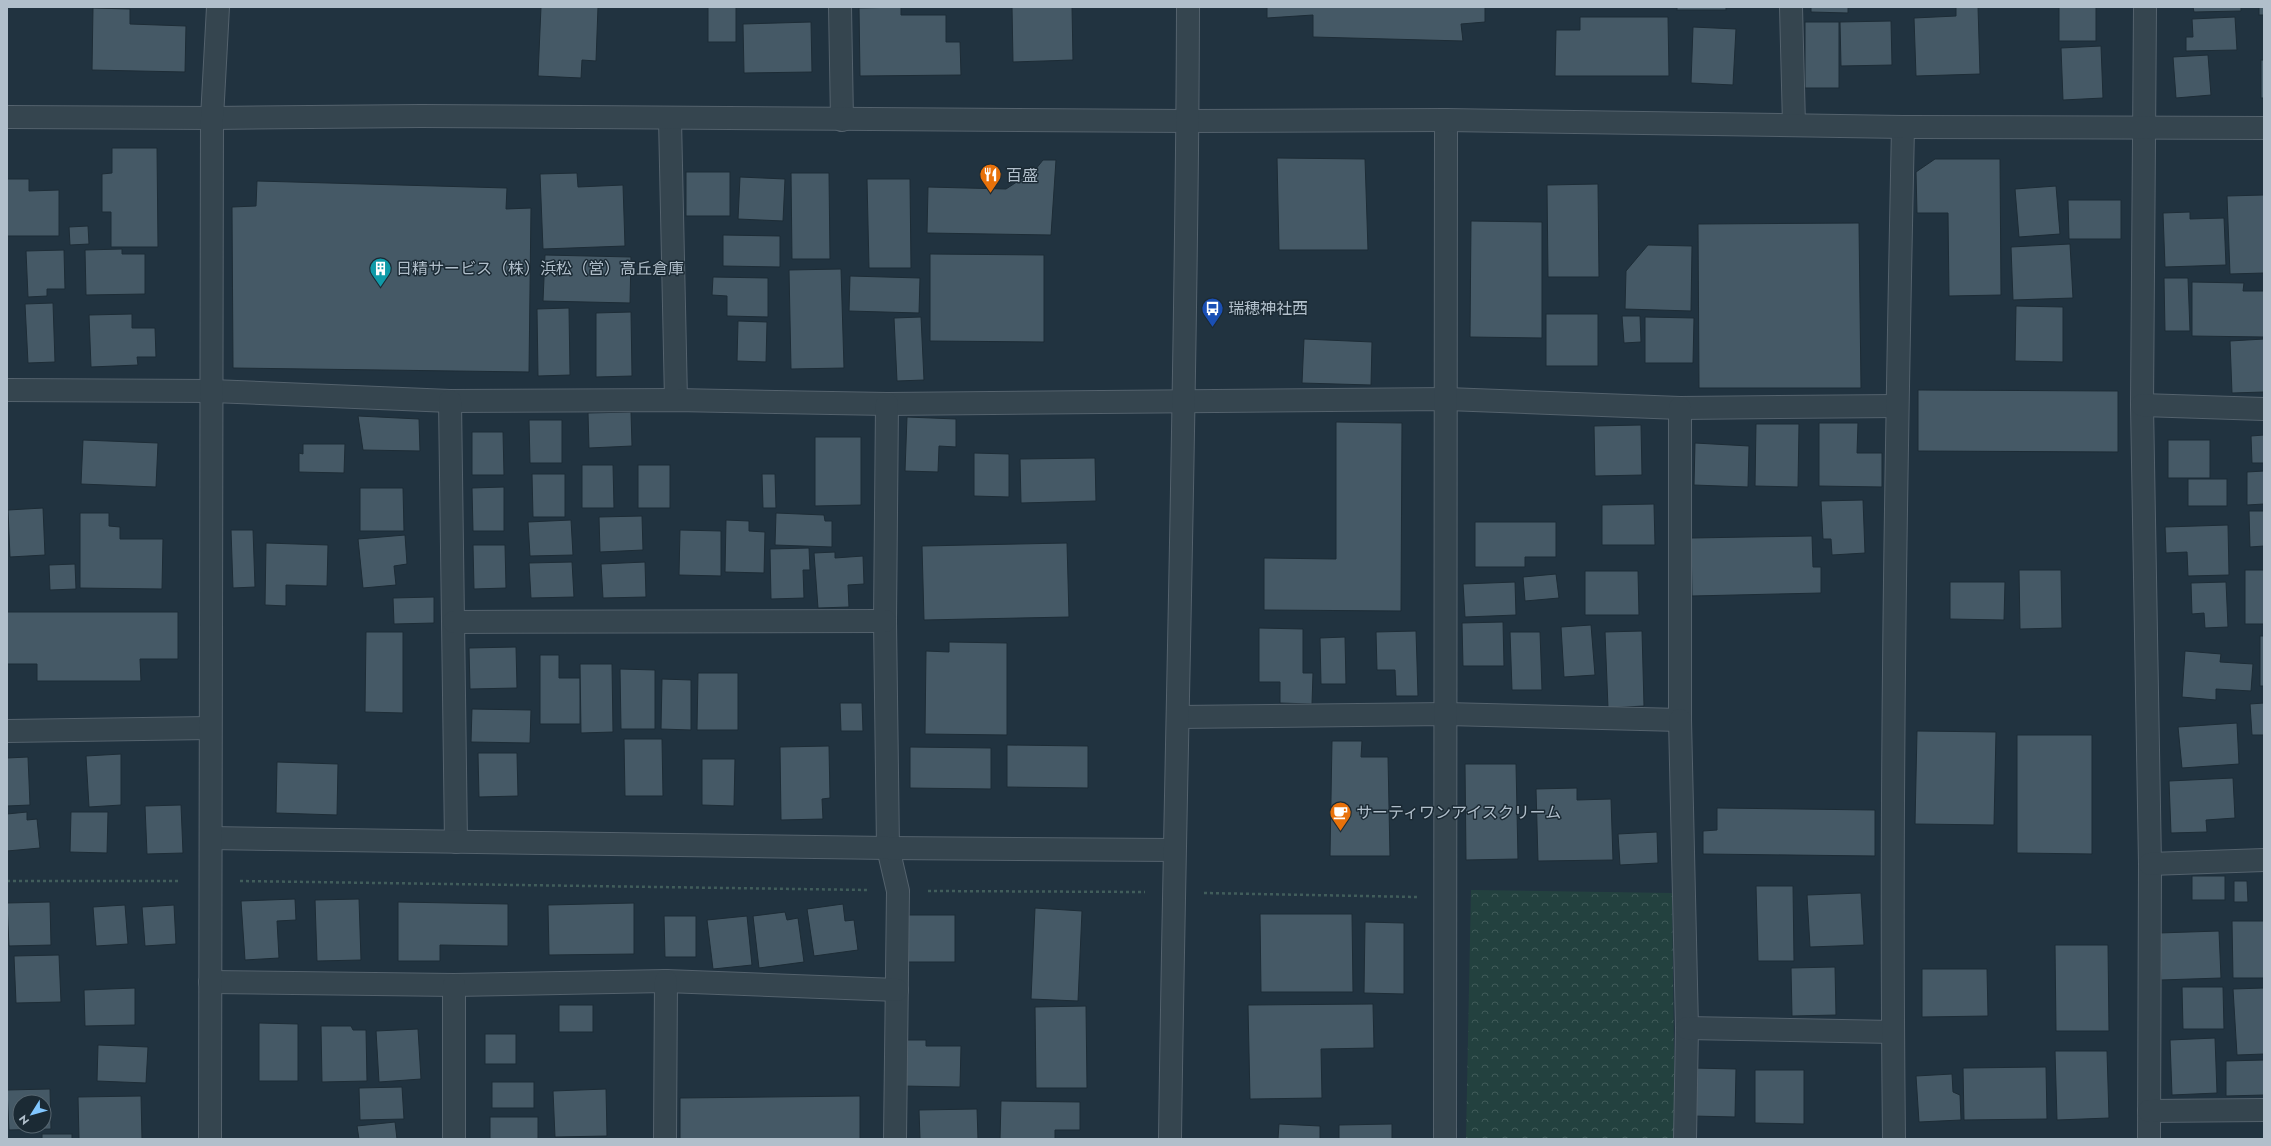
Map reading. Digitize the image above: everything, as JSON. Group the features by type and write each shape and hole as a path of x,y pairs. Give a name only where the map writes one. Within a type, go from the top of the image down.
{"street":[{"path":"210,1139 212,118 218,7"},
{"path":"840,7 842,120"},
{"path":"1170,1139 1173,893 1178,717 1188,7"},
{"path":"1791,7 1794,125"},
{"path":"2145,7 2142,405 2150,864 2149,1139"},
{"path":"7,116 212,118 421,116 670,119 1187,121 1446,120 1903,127 2264,128"},
{"path":"670,119 676,400"},
{"path":"1445,1139 1447,714 1446,120"},
{"path":"1894,1139 1893,1032 1897,406 1903,127"},
{"path":"7,390 212,391 450,401 676,400 887,404 1183,400 1447,399 1680,408 1897,406"},
{"path":"450,401 456,842"},
{"path":"887,404 884,621 888,848 898,891 895,1139"},
{"path":"2142,405 2264,409"},
{"path":"1680,408 1680,720 1687,1028 1685,1139"},
{"path":"454,622 884,621"},
{"path":"1178,717 1447,714 1680,720"},
{"path":"7,731 210,728"},
{"path":"211,838 888,848 1174,850"},
{"path":"2150,864 2264,860"},
{"path":"210,982 454,985 666,981 897,990"},
{"path":"665,1139 666,981"},
{"path":"454,985 454,1139"},
{"path":"1687,1028 1893,1032"},
{"path":"2149,1111 2264,1110"}],"path":[{"path":"7,881 211,881 1445,897"}],"green space":[{"path":"1471,890 1672,893 1675,1139 1466,1139"}],"building":[{"path":"541,7 598,7 596,61 582,60 581,78 538,76"},
{"path":"708,7 736,7 736,42 708,42"},
{"path":"901,7 901,15 946,15 946,42 960,42 961,75 860,76 859,8"},
{"path":"1012,7 1072,7 1073,60 1013,62"},
{"path":"1267,7 1485,7 1485,22 1461,24 1463,41 1313,37 1313,15 1267,18"},
{"path":"1677,7 1726,7 1726,10 1677,10"},
{"path":"1811,7 1848,7 1848,13 1811,12"},
{"path":"1956,7 1978,7 1980,74 1916,76 1914,18 1956,16"},
{"path":"2059,7 2096,7 2096,41 2059,41"},
{"path":"2193,7 2241,7 2241,11 2194,12"},
{"path":"2259,7 2264,7 2264,15 2259,15"},
{"path":"93,8 130,9 130,24 186,26 185,72 92,70"},
{"path":"1580,17 1668,17 1669,76 1555,76 1556,30 1580,30"},
{"path":"2235,17 2237,50 2186,51 2186,37 2193,37 2192,19"},
{"path":"1891,21 1892,65 1841,66 1840,22"},
{"path":"811,22 812,72 744,73 743,24"},
{"path":"1805,22 1839,22 1839,88 1805,88"},
{"path":"1693,27 1736,29 1733,85 1691,83"},
{"path":"2101,46 2103,98 2063,100 2061,48"},
{"path":"2208,55 2211,95 2176,98 2173,57"},
{"path":"2261,60 2264,60 2264,98 2261,98"},
{"path":"112,148 157,148 158,247 111,247 111,212 102,212 102,174 112,173"},
{"path":"1277,158 1365,159 1368,250 1279,250"},
{"path":"1935,159 2000,159 2001,295 1949,296 1948,213 1917,213 1916,172"},
{"name":"百盛","path":"1043,160 1056,160 1051,235 927,233 928,187 1006,189 1035,170"},
{"path":"686,172 730,172 730,216 686,216"},
{"path":"577,173 578,187 623,185 625,246 543,249 540,174"},
{"path":"791,173 829,173 830,259 792,259"},
{"path":"740,177 785,179 783,221 738,219"},
{"path":"7,179 29,179 29,191 59,190 59,236 7,236"},
{"path":"867,179 910,179 911,268 869,268"},
{"name":"日精サービス（株）浜松（営）高丘倉庫","path":"257,181 507,188 506,209 531,208 529,372 233,368 232,207 256,206"},
{"path":"1598,184 1599,277 1548,277 1547,185"},
{"path":"2056,186 2060,234 2019,237 2015,189"},
{"path":"2264,195 2264,273 2230,274 2227,196"},
{"path":"2068,200 2121,200 2121,239 2069,239"},
{"path":"2190,212 2190,219 2224,218 2226,265 2165,267 2163,213"},
{"path":"1471,221 1542,222 1542,338 1470,337"},
{"path":"1859,223 1861,388 1699,388 1698,224"},
{"path":"88,226 89,244 70,245 69,227"},
{"path":"723,235 780,236 780,267 723,266"},
{"path":"2070,244 2073,298 2013,300 2011,247"},
{"path":"1648,245 1692,246 1691,311 1625,309 1626,271"},
{"path":"122,249 122,254 145,254 145,294 86,295 85,250"},
{"path":"64,250 65,289 47,289 47,296 28,297 26,251"},
{"path":"930,254 1044,255 1044,342 930,341"},
{"path":"545,255 631,257 630,303 543,301"},
{"path":"841,269 844,368 791,369 789,270"},
{"path":"850,276 920,278 919,313 849,311"},
{"path":"713,277 768,278 768,317 727,316 727,296 712,295"},
{"path":"2164,278 2188,278 2190,331 2165,331"},
{"path":"2192,282 2244,283 2243,291 2264,291 2264,337 2192,336"},
{"path":"53,303 55,362 28,363 25,304"},
{"path":"2016,306 2063,307 2063,362 2015,361"},
{"path":"569,308 570,375 538,376 537,309"},
{"path":"631,312 632,376 596,377 596,313"},
{"path":"132,314 132,328 155,328 156,357 137,357 138,365 91,367 89,315"},
{"path":"1546,314 1598,314 1598,366 1546,366"},
{"path":"1622,316 1640,316 1641,342 1624,343"},
{"path":"921,317 924,380 897,381 894,318"},
{"path":"1645,317 1694,318 1693,363 1645,363"},
{"path":"738,321 767,322 766,362 737,361"},
{"path":"1304,339 1372,342 1371,385 1302,383"},
{"path":"2264,339 2264,392 2232,393 2230,341"},
{"path":"1918,390 2118,391 2118,452 1918,451"},
{"path":"631,412 632,446 589,448 588,413"},
{"path":"358,416 419,419 420,451 363,450"},
{"path":"907,417 956,419 956,447 939,446 938,472 905,471"},
{"path":"529,420 562,420 562,463 530,463"},
{"path":"1336,422 1402,423 1401,611 1264,610 1264,558 1336,559"},
{"path":"1819,423 1858,423 1857,453 1882,453 1882,487 1819,486"},
{"path":"1756,424 1799,424 1798,487 1755,486"},
{"path":"1641,425 1642,475 1595,476 1594,426"},
{"path":"472,432 503,432 504,475 472,475"},
{"path":"2264,435 2264,463 2252,463 2251,436"},
{"path":"815,437 861,437 861,505 815,506"},
{"path":"83,440 158,443 156,487 81,484"},
{"path":"2168,440 2210,440 2210,478 2168,478"},
{"path":"1695,443 1749,446 1748,487 1694,485"},
{"path":"303,444 345,444 344,473 299,472 299,453 303,454"},
{"path":"974,453 1009,454 1009,497 974,496"},
{"path":"1095,458 1096,501 1021,503 1020,459"},
{"path":"582,465 613,465 614,508 582,508"},
{"path":"638,465 670,465 670,508 638,508"},
{"path":"2264,471 2264,504 2247,505 2247,472"},
{"path":"532,474 565,474 565,517 533,517"},
{"path":"762,474 775,474 776,508 763,508"},
{"path":"2188,479 2227,479 2227,506 2188,506"},
{"path":"504,487 504,531 473,531 472,488"},
{"path":"360,488 403,488 404,531 360,531"},
{"path":"1863,500 1865,553 1832,555 1831,539 1823,539 1821,501"},
{"path":"1654,504 1655,545 1602,545 1602,505"},
{"path":"43,508 45,555 10,557 8,510"},
{"path":"2249,511 2264,511 2264,546 2250,547"},
{"path":"80,513 109,513 109,526 120,527 120,539 163,539 162,589 80,588"},
{"path":"776,513 824,515 825,521 832,521 832,547 775,545"},
{"path":"642,516 643,550 600,552 599,517"},
{"path":"571,520 573,555 530,556 528,522"},
{"path":"726,520 749,521 749,531 765,532 764,573 725,572"},
{"path":"1475,522 1556,522 1556,557 1525,557 1525,567 1475,567"},
{"path":"2228,525 2229,575 2188,576 2187,552 2166,553 2165,527"},
{"path":"231,530 253,530 255,587 233,588"},
{"path":"680,530 721,531 721,576 679,575"},
{"path":"405,535 407,564 394,566 396,585 363,588 358,539"},
{"path":"1812,536 1813,567 1821,567 1821,593 1692,596 1691,538"},
{"path":"266,543 328,545 327,586 286,585 286,606 265,605"},
{"path":"1067,543 1069,617 924,620 922,546"},
{"path":"473,545 505,545 506,588 474,589"},
{"path":"809,548 810,570 803,570 804,598 771,599 770,549"},
{"path":"835,552 835,558 863,556 864,584 848,585 849,607 818,608 814,553"},
{"path":"572,562 574,597 531,598 529,563"},
{"path":"645,562 646,597 603,598 601,564"},
{"path":"75,564 76,589 50,590 49,565"},
{"path":"2019,570 2061,570 2062,628 2020,629"},
{"path":"2245,570 2264,570 2264,624 2245,624"},
{"path":"1585,571 1638,571 1639,615 1585,615"},
{"path":"1556,574 1559,598 1525,601 1523,577"},
{"path":"1515,582 1516,615 1465,617 1463,584"},
{"path":"1950,582 2005,582 2004,620 1950,619"},
{"path":"2226,582 2228,627 2205,628 2204,613 2192,614 2191,583"},
{"path":"434,597 434,623 394,624 393,598"},
{"path":"7,612 178,612 178,659 140,659 141,681 37,681 37,664 7,664"},
{"path":"1503,622 1504,666 1463,666 1462,623"},
{"path":"1591,625 1595,675 1564,677 1561,627"},
{"path":"1259,628 1303,629 1303,673 1313,673 1312,704 1280,703 1280,682 1259,682"},
{"path":"1416,631 1418,696 1396,696 1395,670 1377,670 1376,632"},
{"path":"1642,631 1644,706 1608,708 1605,632"},
{"path":"366,632 403,632 403,713 365,712"},
{"path":"1510,632 1540,632 1542,690 1512,690"},
{"path":"2260,636 2264,636 2264,686 2260,686"},
{"path":"1345,637 1346,684 1321,684 1320,638"},
{"path":"949,642 1007,643 1007,735 925,734 926,651 949,652"},
{"path":"516,647 517,688 470,689 469,648"},
{"path":"2185,651 2221,654 2220,662 2253,664 2251,691 2216,689 2216,700 2182,697"},
{"path":"540,655 559,655 559,678 580,678 580,724 540,724"},
{"path":"580,664 612,664 613,732 581,733"},
{"path":"620,669 655,670 655,729 621,729"},
{"path":"698,673 738,673 738,730 697,730"},
{"path":"662,679 691,680 691,730 661,729"},
{"path":"840,703 862,703 863,731 841,731"},
{"path":"2264,703 2264,735 2252,735 2250,704"},
{"path":"472,709 531,710 530,743 471,742"},
{"path":"2237,723 2239,764 2182,768 2178,727"},
{"path":"1917,731 1996,732 1994,825 1915,824"},
{"path":"2017,735 2092,735 2092,854 2017,853"},
{"path":"624,739 662,739 663,796 625,796"},
{"path":"1332,741 1362,741 1361,757 1388,757 1390,856 1330,856"},
{"path":"1007,745 1088,746 1088,788 1007,787"},
{"path":"829,746 830,798 822,799 823,819 781,820 780,747"},
{"path":"910,747 991,748 991,789 910,788"},
{"path":"478,753 517,753 518,796 479,797"},
{"path":"121,754 121,805 89,807 86,756"},
{"path":"28,757 30,805 7,806 7,758"},
{"path":"702,759 735,759 734,806 702,805"},
{"path":"277,762 338,764 337,815 276,813"},
{"path":"1465,764 1516,764 1518,859 1466,860"},
{"path":"2233,778 2235,818 2206,820 2207,832 2171,833 2169,781"},
{"path":"1577,788 1577,800 1611,799 1613,860 1538,861 1536,789"},
{"path":"181,805 183,853 147,854 145,806"},
{"path":"1717,808 1875,810 1875,856 1703,854 1703,831 1717,830"},
{"path":"27,812 27,820 37,819 40,848 7,851 7,814"},
{"path":"71,812 108,812 107,853 70,852"},
{"path":"1657,832 1658,863 1620,865 1618,834"},
{"path":"2192,876 2225,876 2225,900 2192,900"},
{"path":"2234,881 2247,881 2248,902 2234,902"},
{"path":"1756,886 1793,886 1794,961 1758,961"},
{"path":"1861,893 1864,945 1810,947 1807,895"},
{"path":"295,899 296,920 277,921 279,958 245,960 241,901"},
{"path":"359,899 361,960 317,961 315,900"},
{"path":"50,902 51,945 9,946 7,903"},
{"path":"398,902 508,904 508,946 440,945 440,961 398,961"},
{"path":"634,903 634,954 549,955 548,905"},
{"path":"843,904 845,921 854,920 858,950 814,956 807,909"},
{"path":"125,905 128,944 96,946 93,907"},
{"path":"174,905 176,944 145,946 142,907"},
{"path":"1035,908 1082,911 1078,1001 1031,999"},
{"path":"785,912 787,920 798,918 804,962 759,968 753,916"},
{"path":"1260,914 1352,914 1353,992 1261,992"},
{"path":"906,915 955,915 955,962 906,962"},
{"path":"664,916 696,916 696,957 665,957"},
{"path":"747,916 752,965 713,969 707,920"},
{"path":"2232,921 2264,921 2264,978 2233,978"},
{"path":"1365,922 1404,923 1404,994 1364,993"},
{"path":"2219,931 2221,978 2161,980 2159,933"},
{"path":"2055,945 2108,945 2109,1031 2056,1031"},
{"path":"59,955 61,1002 16,1003 14,956"},
{"path":"1835,967 1836,1015 1792,1016 1791,968"},
{"path":"1922,969 1987,969 1988,1016 1922,1017"},
{"path":"2182,987 2223,987 2224,1029 2183,1029"},
{"path":"135,988 135,1025 85,1026 84,990"},
{"path":"2264,988 2264,1054 2237,1055 2233,989"},
{"path":"1373,1004 1374,1048 1321,1049 1322,1098 1250,1099 1248,1005"},
{"path":"559,1005 593,1005 593,1032 559,1032"},
{"path":"1086,1006 1087,1088 1036,1088 1035,1007"},
{"path":"259,1023 298,1024 298,1081 259,1081"},
{"path":"321,1026 351,1026 353,1030 366,1030 367,1081 322,1082"},
{"path":"418,1029 421,1079 379,1082 376,1031"},
{"path":"485,1034 516,1034 516,1064 485,1064"},
{"path":"2215,1038 2217,1093 2172,1095 2170,1040"},
{"path":"902,1040 926,1040 926,1046 961,1046 960,1087 902,1086"},
{"path":"98,1045 148,1047 146,1083 97,1081"},
{"path":"2055,1051 2107,1051 2109,1118 2057,1120"},
{"path":"2264,1060 2264,1095 2226,1096 2226,1061"},
{"path":"2046,1067 2047,1119 1964,1120 1963,1068"},
{"path":"1694,1068 1736,1069 1735,1117 1693,1116"},
{"path":"1755,1070 1804,1070 1804,1124 1755,1123"},
{"path":"1952,1074 1953,1092 1960,1095 1961,1120 1919,1122 1916,1076"},
{"path":"492,1082 534,1082 534,1108 492,1108"},
{"path":"402,1087 404,1119 360,1120 359,1088"},
{"path":"50,1089 50,1094 12,1094 12,1130 9,1130 7,1090"},
{"path":"606,1089 607,1136 555,1137 553,1091"},
{"path":"141,1096 142,1139 79,1139 78,1097"},
{"path":"860,1096 860,1139 680,1139 680,1098"},
{"path":"1001,1101 1080,1102 1080,1130 1055,1130 1055,1139 1000,1139"},
{"path":"977,1109 978,1139 920,1139 919,1110"},
{"path":"490,1117 538,1117 538,1139 490,1139"},
{"path":"395,1122 397,1139 359,1139 357,1126"},
{"path":"1279,1124 1320,1126 1320,1139 1278,1139"},
{"path":"1392,1124 1392,1139 1339,1139 1339,1125"},
{"path":"42,1134 72,1134 72,1139 42,1139"}],"place":[{"name":"百盛","path":"991,194"},
{"name":"日精サービス（株）浜松（営）高丘倉庫","path":"381,288"},
{"name":"瑞穂神社西","path":"1213,328"},
{"name":"サーティワンアイスクリーム","path":"1340,832"}]}
